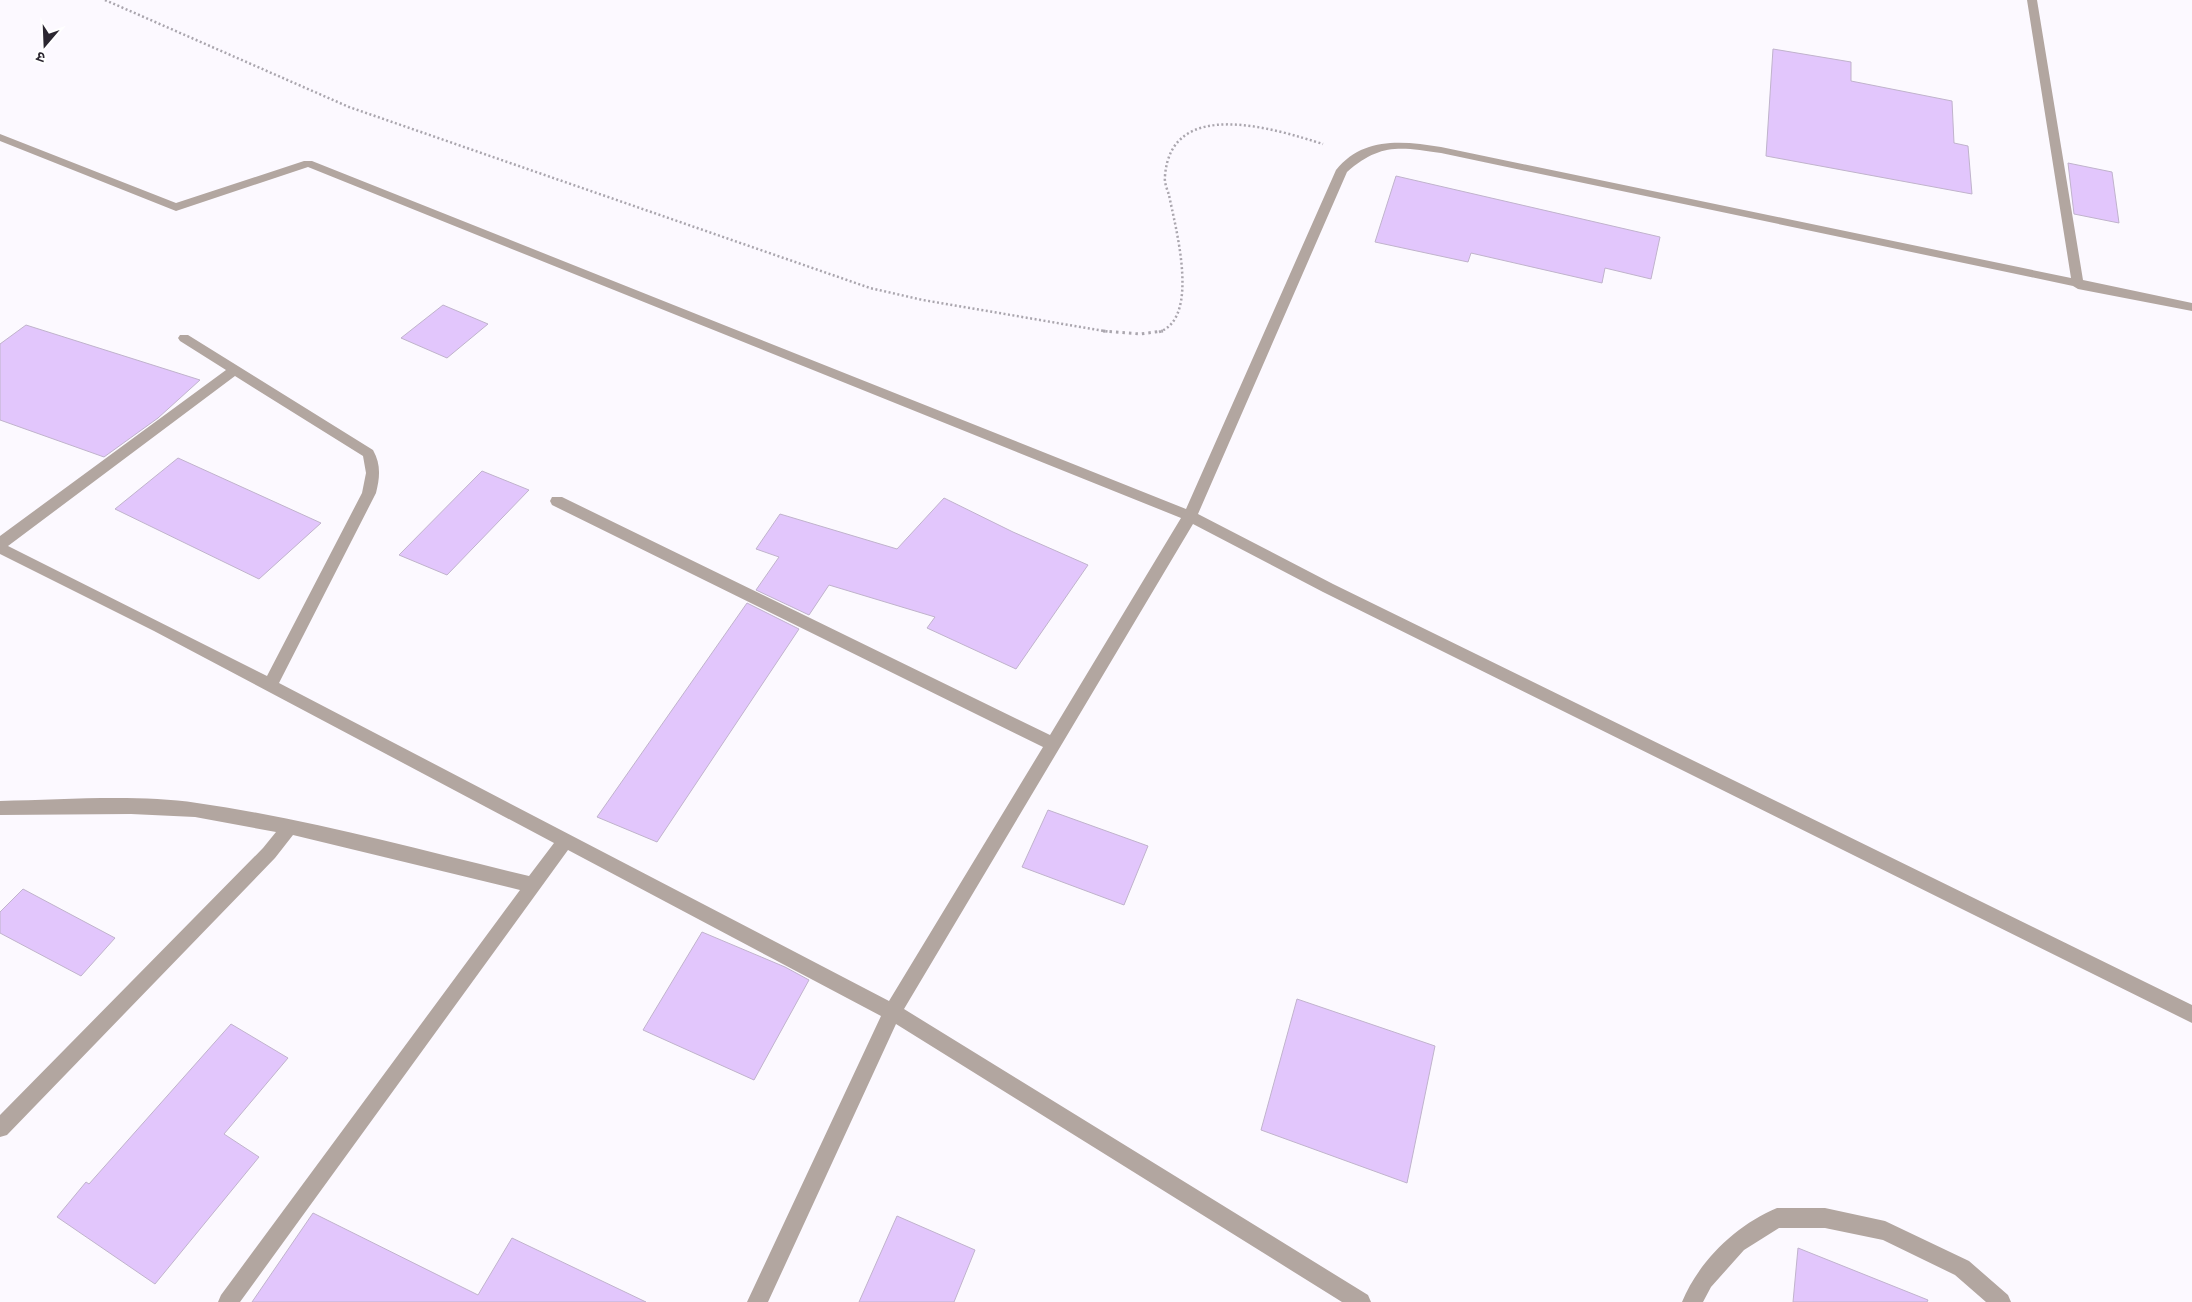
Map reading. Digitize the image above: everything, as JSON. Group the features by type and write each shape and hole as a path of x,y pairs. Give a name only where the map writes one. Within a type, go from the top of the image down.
{"street":[{"path":"2032,0 2078,285"},
{"path":"0,137 176,207 308,163 1190,516 1328,588 2192,1014"},
{"path":"757,1302 892,1012 1190,516 1342,170 1358,155 1377,146 1404,144 1441,150 2078,285 2192,307"},
{"path":"184,338 368,453 374,476 369,493 270,685"},
{"path":"235,370 0,546 159,626 892,1012 1361,1302"},
{"path":"557,502 1053,744"},
{"path":"0,808 131,807 195,810 290,827 533,885"},
{"path":"0,1128 270,853 290,827"},
{"path":"228,1302 566,840"},
{"path":"1692,1302 1704,1280 1737,1243 1777,1218 1825,1218 1885,1231 1962,1268 2001,1302"}],"path":[{"path":"105,0 349,107 870,288 923,300 1123,334 1149,334 1168,328 1182,307 1182,277 1164,175 1169,154 1180,136 1201,127 1234,124 1263,126 1358,155"}],"building":[{"path":"1773,49 1851,62 1851,81 1952,101 1954,143 1968,146 1972,194 1766,156"},
{"path":"2068,163 2112,172 2119,223 2074,214"},
{"path":"1396,176 1660,237 1651,279 1605,268 1602,283 1471,253 1468,262 1375,242"},
{"path":"443,305 488,324 447,358 401,338"},
{"path":"26,325 200,380 158,418 104,457 0,420 0,344"},
{"path":"178,458 321,523 259,579 115,509"},
{"path":"482,471 529,490 447,575 399,555"},
{"path":"944,498 1013,532 1088,565 1016,669 927,628 935,617 829,585 809,615 756,590 779,557 756,549 780,514 897,549"},
{"path":"747,603 799,629 657,842 597,817"},
{"path":"1048,810 1148,846 1124,905 1022,867"},
{"path":"23,889 115,938 81,976 0,933 0,912"},
{"path":"702,932 785,967 809,980 754,1080 643,1030"},
{"path":"1297,999 1435,1046 1407,1183 1261,1130"},
{"path":"231,1024 288,1058 224,1134 259,1157 155,1284 57,1217 86,1182 89,1184"},
{"path":"313,1213 478,1295 512,1238 646,1302 252,1302"},
{"path":"897,1216 975,1250 954,1302 859,1302"},
{"path":"1798,1248 1928,1300 1927,1302 1793,1302"}]}
